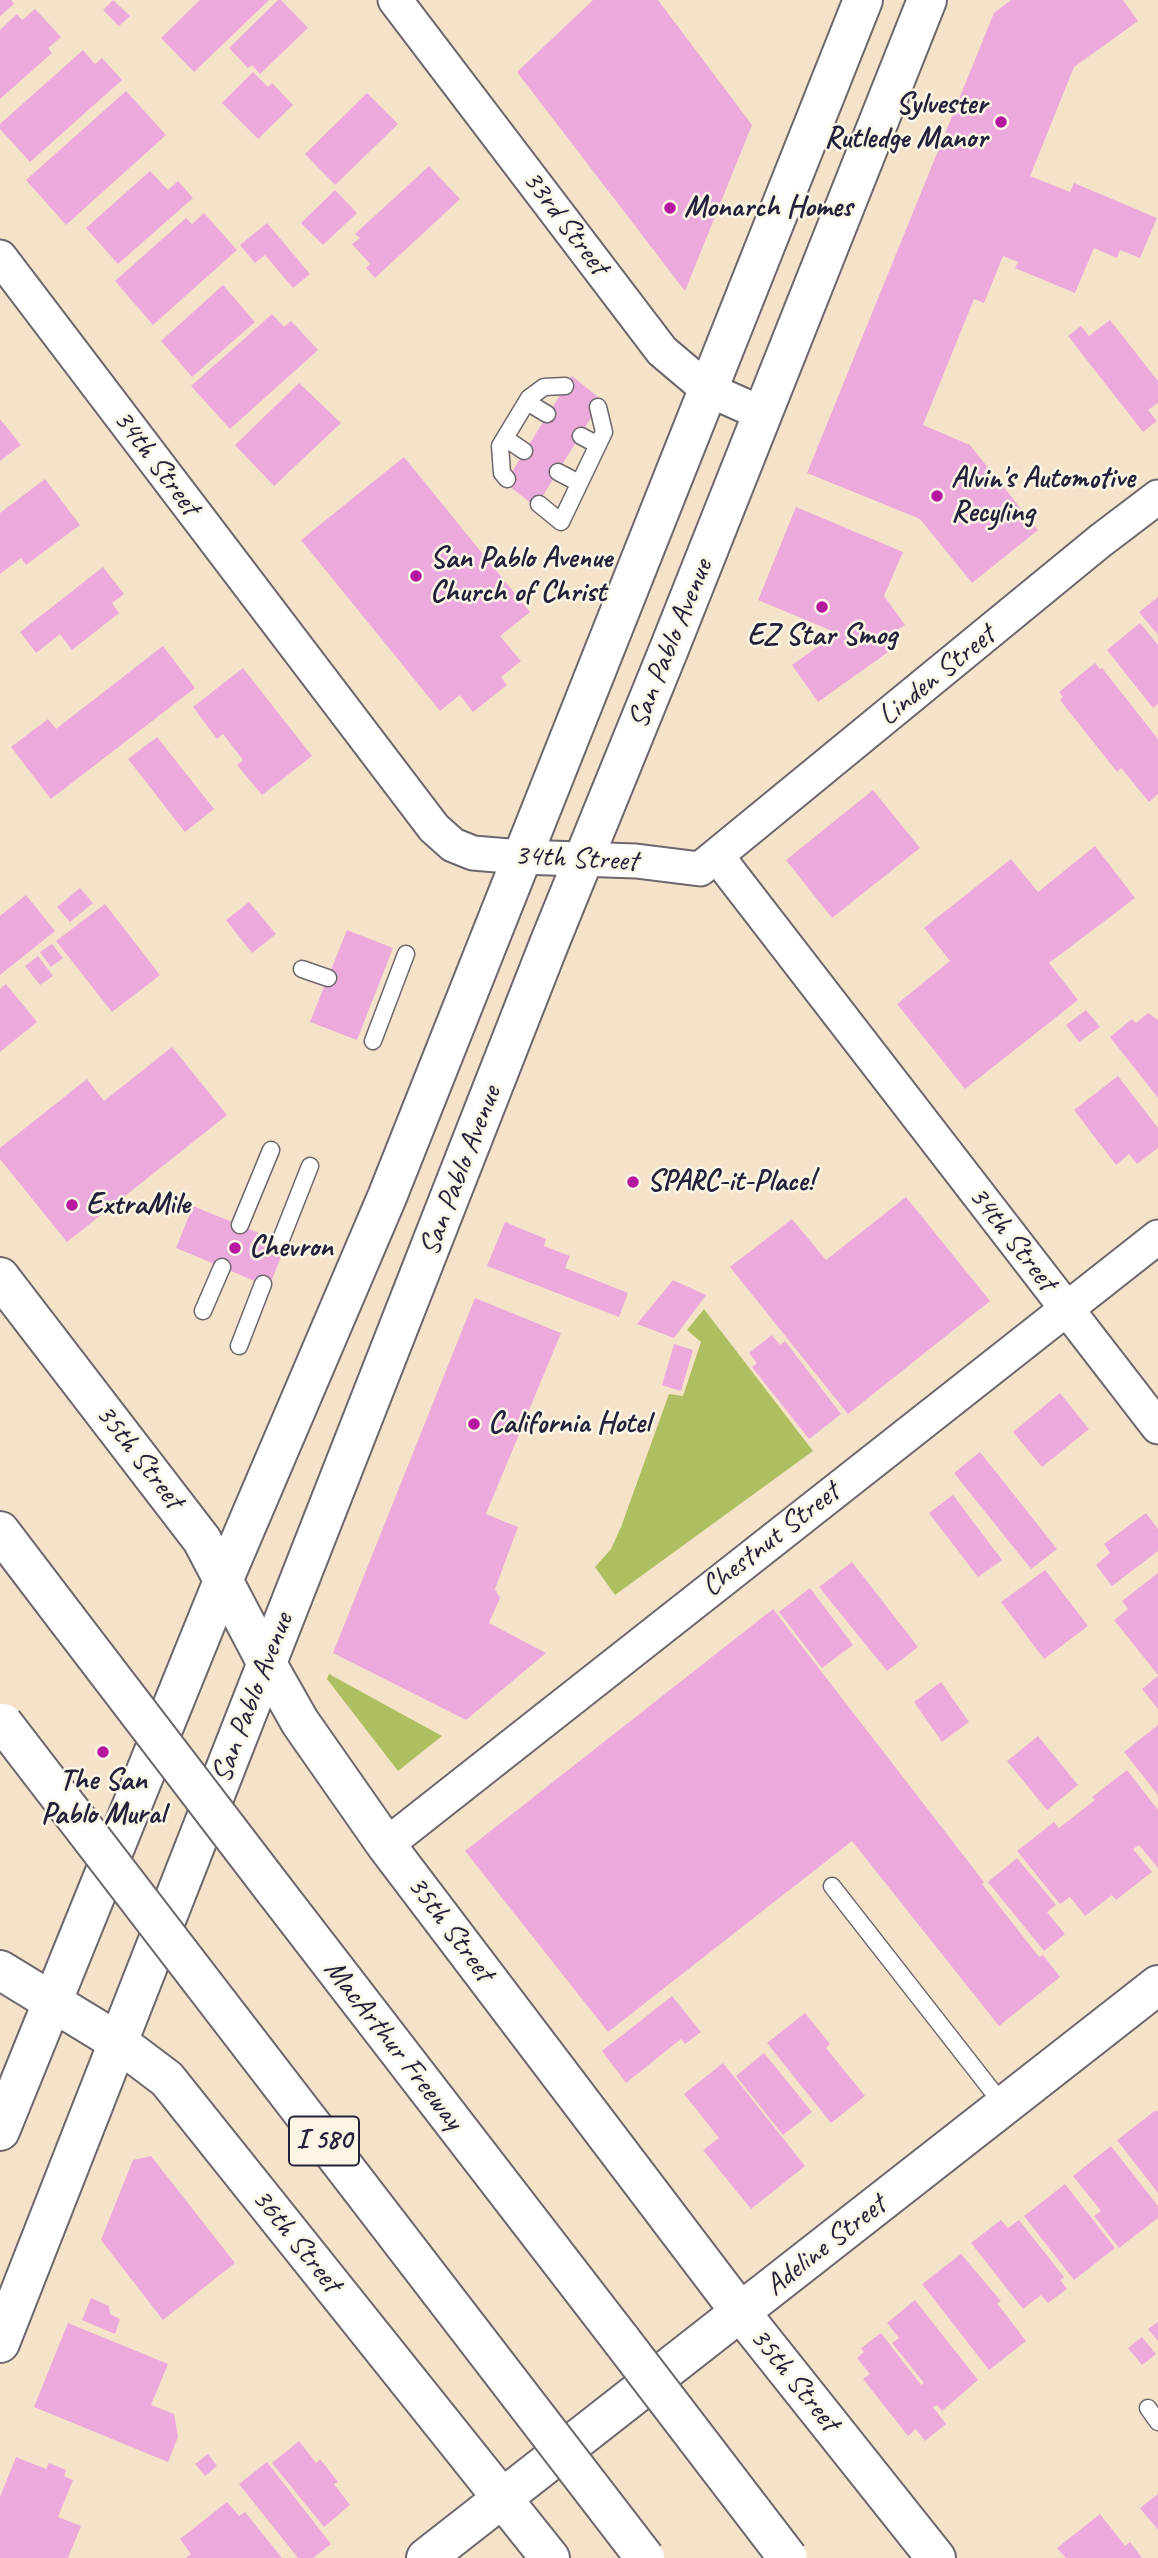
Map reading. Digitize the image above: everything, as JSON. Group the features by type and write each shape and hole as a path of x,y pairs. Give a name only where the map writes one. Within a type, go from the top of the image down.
{"main road":[{"name":"San Pablo Avenue","path":"0,2131 8,2076 51,2003 223,1581 387,1197 863,0"},
{"name":"San Pablo Avenue","path":"0,2343 266,1662 927,0"},
{"name":"35th Street","path":"0,1277 202,1540 300,1721 386,1845 741,2313 936,2558"},
{"name":"MacArthur Freeway","path":"0,1531 788,2558"},
{"name":"I 580","path":"1,1721 645,2558"},
{"name":"36th Street","path":"0,1970 118,2042 167,2079 550,2558"},
{"name":"Adeline Street","path":"426,2558 1158,1985"}],"street":[{"name":"33rd Street","path":"396,0 662,351 707,389 763,414"},
{"name":"34th Street","path":"0,257 434,828 453,845 473,853 636,860 701,869 717,856 1158,1427"},
{"name":"Linden Street","path":"717,856 1100,541 1158,497"},
{"name":"Chestnut Street","path":"386,1845 1158,1237"}],"lane":[{"path":"507,479 502,473 500,446 527,402 544,387 565,386"},
{"path":"527,402 547,414"},
{"path":"538,504 561,522 604,432 598,407"},
{"path":"581,436 598,445"},
{"path":"505,438 524,451"},
{"path":"558,472 579,483"},
{"path":"373,1041 381,999 406,954"},
{"path":"302,969 328,978"},
{"path":"240,1225 271,1150"},
{"path":"280,1242 310,1166"},
{"path":"203,1311 222,1267"},
{"path":"239,1346 263,1284"},
{"path":"832,1886 1004,2106"},
{"path":"1148,2408 1158,2422"}],"green space":[{"path":"704,1309 813,1451 615,1595 595,1567 611,1549 621,1527 669,1394 683,1396 701,1342 687,1330"},
{"path":"329,1674 442,1736 398,1771 327,1679"}],"building":[{"path":"0,0 11,0 14,4 0,16"},
{"path":"113,0 130,16 119,26 103,10"},
{"path":"200,0 269,0 194,72 161,38"},
{"path":"278,0 308,28 260,74 252,65 248,68 229,48"},
{"name":"Monarch Homes","path":"593,0 658,0 752,125 685,291 517,72"},
{"path":"1011,0 1123,0 1138,21 1074,67 1030,176 1070,192 1074,183 1157,218 1140,258 1120,250 1117,258 1094,248 1075,293 1015,268 1018,262 1003,256 984,303 974,299 923,425 970,445 1038,530 972,583 920,519 807,473 994,13"},
{"path":"35,9 61,37 48,48 52,53 0,99 0,30 17,14 22,20"},
{"path":"83,50 95,64 102,58 122,80 30,162 0,129 0,124"},
{"path":"253,72 268,87 272,83 293,105 258,139 222,103"},
{"path":"126,91 166,135 66,225 26,180"},
{"path":"367,93 398,124 335,185 305,154"},
{"path":"429,166 460,199 375,278 366,268 370,264 352,244 360,238 355,234"},
{"path":"150,171 168,190 178,181 193,198 118,264 86,228"},
{"path":"335,190 357,213 323,245 301,223"},
{"path":"204,213 237,250 153,325 115,281 186,218 192,224"},
{"path":"267,223 310,274 293,288 265,255 255,263 240,245"},
{"path":"223,285 255,322 192,377 161,341"},
{"path":"272,314 284,327 291,321 318,350 230,429 191,386"},
{"path":"1110,320 1158,381 1158,403 1148,410 1157,421 1143,432 1068,336 1081,326 1089,336"},
{"path":"572,376 602,400 536,507 505,483"},
{"path":"299,383 341,423 274,486 235,445"},
{"path":"0,419 21,445 0,461"},
{"name":"San Pablo Avenue Church of Christ","path":"404,457 530,612 500,636 521,661 501,677 507,685 473,712 460,695 440,711 301,540"},
{"path":"45,479 80,525 26,565 21,558 0,574 0,513"},
{"path":"796,507 903,552 884,596 905,625 891,634 898,645 818,702 792,665 837,633 758,600"},
{"path":"103,567 124,594 112,603 119,613 72,650 60,634 36,653 20,632"},
{"path":"1158,597 1158,635 1139,612"},
{"path":"1140,623 1158,645 1158,704 1153,708 1107,650"},
{"path":"163,646 195,688 51,799 11,747 48,719 56,729"},
{"path":"1095,663 1102,668 1158,739 1158,794 1149,802 1121,768 1117,772 1060,700 1063,697 1059,692"},
{"path":"243,668 312,756 262,795 237,765 243,760 223,734 217,739 193,707"},
{"path":"157,737 214,809 185,832 128,759"},
{"path":"873,790 920,848 832,918 786,860"},
{"path":"1095,846 1135,898 1049,963 1078,1000 965,1089 897,1004 950,961 924,928 1011,859 1038,892"},
{"path":"80,888 93,903 70,922 57,907"},
{"path":"26,895 55,931 0,975 0,916"},
{"path":"249,902 276,934 252,953 226,920"},
{"path":"105,904 160,975 112,1012 56,941"},
{"path":"347,930 393,948 357,1040 310,1022"},
{"path":"52,944 63,958 51,967 40,952"},
{"path":"38,956 53,976 40,985 25,966"},
{"path":"6,984 37,1022 0,1052 0,989"},
{"path":"1086,1010 1100,1027 1079,1042 1066,1025"},
{"path":"1148,1013 1158,1020 1158,1098 1110,1037 1132,1019 1136,1023"},
{"path":"172,1047 227,1115 67,1242 0,1159 0,1148 87,1079 104,1101"},
{"path":"1118,1076 1158,1128 1158,1148 1137,1164 1129,1154 1116,1165 1074,1110"},
{"path":"906,1197 990,1301 848,1414 730,1267 792,1219 826,1260"},
{"path":"193,1206 286,1244 269,1287 176,1248"},
{"path":"505,1222 546,1239 544,1246 570,1256 565,1268 628,1293 619,1317 487,1266"},
{"path":"673,1280 706,1295 674,1338 637,1324"},
{"name":"California Hotel","path":"475,1298 561,1333 486,1514 518,1527 495,1589 500,1598 489,1623 546,1653 466,1720 333,1653"},
{"path":"772,1335 780,1345 785,1341 841,1414 809,1439 752,1367 757,1363 749,1353"},
{"path":"674,1344 693,1350 681,1391 662,1385"},
{"path":"1060,1393 1089,1429 1042,1467 1013,1432"},
{"path":"980,1452 1057,1549 1031,1569 954,1473"},
{"path":"953,1495 1002,1560 978,1577 929,1513"},
{"path":"1146,1513 1158,1529 1158,1551 1112,1586 1096,1565 1110,1553 1104,1544"},
{"path":"852,1562 918,1647 887,1671 819,1587"},
{"path":"1045,1570 1088,1626 1044,1659 1001,1602"},
{"path":"1158,1573 1158,1675 1114,1620 1128,1609 1122,1601"},
{"path":"810,1588 853,1645 822,1668 779,1612"},
{"path":"773,1609 984,1882 982,1884 1039,1957 1043,1955 1060,1977 999,2026 852,1841 608,2032 465,1851"},
{"path":"1158,1676 1158,1709 1142,1689"},
{"path":"941,1682 969,1722 942,1742 914,1702"},
{"path":"1158,1725 1158,1795 1124,1752"},
{"path":"1038,1736 1078,1785 1047,1810 1007,1761"},
{"path":"1127,1770 1158,1810 1158,1868 1139,1845 1133,1849 1152,1872 1116,1900 1112,1895 1085,1916 1070,1897 1060,1904 1017,1851 1054,1822 1059,1828 1095,1800 1092,1797"},
{"path":"1017,1858 1056,1905 1047,1912 1065,1934 1044,1951 988,1882"},
{"path":"672,1996 701,2032 685,2044 681,2039 626,2083 602,2051"},
{"path":"805,2013 830,2044 826,2048 865,2096 831,2123 767,2043"},
{"path":"764,2053 812,2112 783,2135 736,2076"},
{"path":"723,2063 805,2166 751,2209 703,2150 719,2138 684,2094"},
{"path":"1156,2110 1158,2112 1158,2193 1117,2140"},
{"path":"1111,2146 1158,2206 1158,2218 1119,2248 1094,2216 1101,2211 1073,2176"},
{"path":"151,2156 235,2263 163,2320 101,2240 133,2160"},
{"path":"1065,2184 1115,2248 1074,2280 1024,2216"},
{"path":"1001,2220 1008,2228 1019,2220 1064,2277 1060,2280 1067,2289 1048,2303 1041,2295 1023,2309 971,2243"},
{"path":"961,2254 1001,2301 997,2303 1026,2341 989,2370 922,2284"},
{"path":"91,2298 109,2306 110,2314 120,2319 115,2334 82,2320"},
{"path":"915,2300 978,2380 942,2411 937,2405 933,2407 946,2424 925,2441 916,2429 908,2436 863,2379 870,2374 857,2358 864,2352 861,2348 881,2333 921,2385 924,2383 892,2343 899,2338 887,2323"},
{"path":"1158,2322 1158,2341 1148,2329"},
{"path":"68,2323 168,2364 151,2405 174,2414 178,2437 168,2462 34,2407"},
{"path":"1142,2337 1156,2354 1142,2365 1128,2348"},
{"path":"299,2441 316,2463 320,2459 338,2482 334,2484 350,2505 324,2527 272,2463"},
{"path":"208,2454 217,2466 205,2476 195,2464"},
{"path":"16,2457 46,2469 49,2463 66,2470 64,2476 73,2480 58,2517 81,2526 68,2558 0,2558 0,2497"},
{"path":"267,2462 331,2544 313,2558 298,2558 239,2484"},
{"path":"1158,2494 1158,2530 1140,2508"},
{"path":"227,2502 239,2516 245,2512 282,2558 186,2558 191,2554 180,2539"},
{"path":"1100,2514 1125,2546 1130,2542 1142,2558 1066,2558 1057,2548"}],"place":[{"name":"Sylvester Rutledge Manor","path":"1001,122"},
{"name":"Monarch Homes","path":"670,208"},
{"name":"Alvin's Automotive Recyling","path":"937,496"},
{"name":"San Pablo Avenue Church of Christ","path":"416,576"},
{"name":"EZ Star Smog","path":"822,607"},
{"name":"SPARC-it-Place!","path":"633,1182"},
{"name":"ExtraMile","path":"72,1205"},
{"name":"Chevron","path":"235,1248"},
{"name":"California Hotel","path":"474,1424"},
{"name":"The San Pablo Mural","path":"103,1752"}]}
